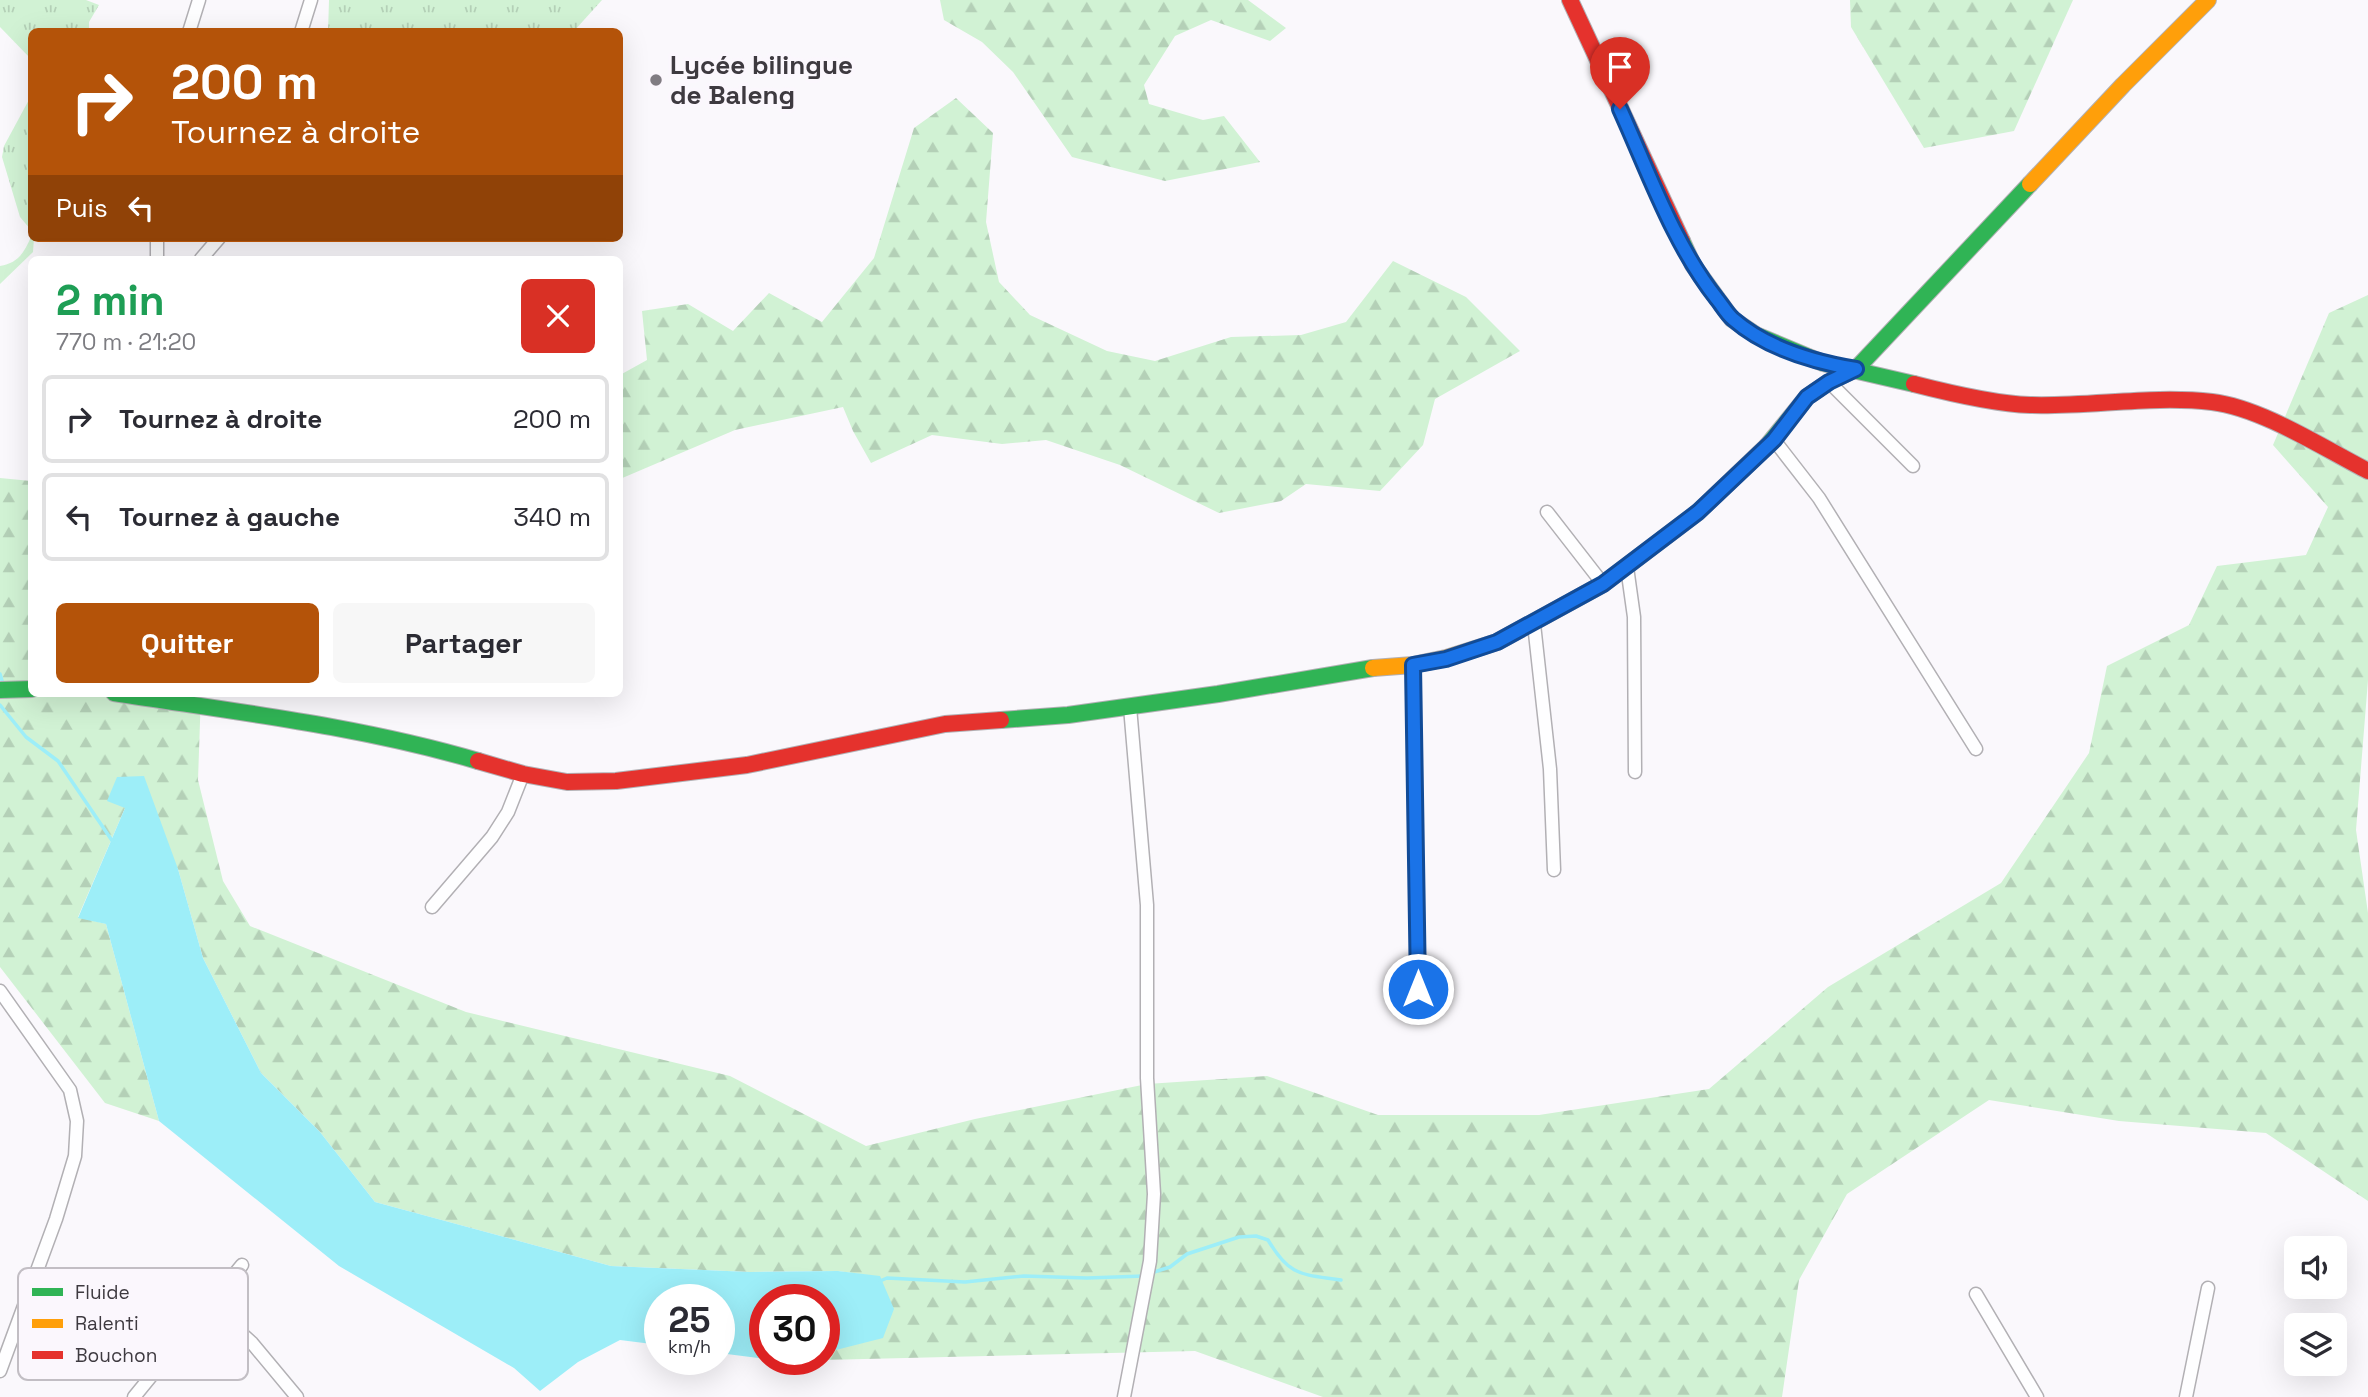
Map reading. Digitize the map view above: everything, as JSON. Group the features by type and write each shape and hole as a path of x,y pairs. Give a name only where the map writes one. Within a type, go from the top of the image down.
{"street":[{"path":"190,28 199,0"},
{"path":"302,28 311,0"},
{"path":"1570,0 1693,265 1732,319 1756,335 1823,363 1946,392 2028,405 2176,400 2214,402 2257,414 2368,471"},
{"path":"139,697 362,732 425,746 523,774 567,782 617,780 747,765 945,724 1068,715 1367,669 1413,665 1446,659 1497,642 1603,584 1698,512 1774,440 1807,397 1829,382 1856,369 2123,85 2208,0"},
{"path":"204,256 216,242"},
{"path":"1829,382 1913,466"},
{"path":"1774,440 1819,498 1976,749"},
{"path":"1547,512 1603,584"},
{"path":"1627,567 1634,617 1635,772"},
{"path":"1534,624 1549,769 1555,870"},
{"path":"1413,665 1418,989"},
{"path":"0,690 28,690"},
{"path":"1124,1397 1150,1261 1154,1194 1147,1078 1147,905 1130,707"},
{"path":"432,907 492,837 508,812 523,774"},
{"path":"0,992 70,1090 77,1121 75,1156 37,1268"},
{"path":"2186,1397 2208,1288"},
{"path":"1976,1294 2037,1397"},
{"path":"0,1371 18,1321"},
{"path":"248,1339 296,1397"},
{"path":"134,1397 148,1380"}],"green space":[{"path":"0,0 86,0 99,5 89,22 89,28 28,28 28,56 0,27"},
{"path":"329,0 602,0 577,28 328,28"},
{"path":"940,0 1248,0 1286,28 1270,41 1211,20 1175,36 1144,85 1149,104 1203,120 1224,116 1260,162 1165,181 1072,157 1013,72 982,42 944,20"},
{"path":"1850,0 2073,0 2014,131 1924,148 1851,27"},
{"path":"956,98 993,133 986,222 999,282 1030,315 1107,351 1155,361 1231,337 1301,335 1346,322 1393,261 1466,297 1520,351 1435,399 1423,445 1380,491 1306,484 1281,501 1219,513 1120,465 1046,440 1002,444 932,435 871,463 843,407 735,430 623,478 623,373 647,360 642,311 688,304 733,331 769,293 822,322 874,258 914,128"},
{"path":"28,102 28,226 20,217 2,157 4,146"},
{"path":"29,242 34,242 33,252 0,284 0,266 20,256"},
{"path":"2368,295 2368,680 2356,830 2368,913 2368,1201 2266,1133 2119,1121 1989,1100 1847,1194 1799,1280 1782,1397 1323,1397 1195,1351 840,1360 840,1330 880,1277 838,1271 750,1272 611,1266 375,1202 320,1132 261,1073 203,958 178,869 125,808 78,917 106,924 159,1121 105,1103 0,967 0,478 28,481 28,697 201,697 198,780 223,881 250,926 466,1012 730,1076 866,1146 975,1119 1147,1084 1267,1076 1378,1115 1539,1115 1709,1089 1828,987 2001,883 2089,753 2107,666 2189,625 2217,566 2306,555 2328,507 2273,445 2329,313"}],"water":[{"path":"144,776 178,869 203,958 261,1073 320,1132 375,1202 611,1266 750,1272 838,1271 880,1276 894,1309 883,1338 840,1349 840,1284 749,1284 749,1357 735,1355 735,1284 644,1284 644,1343 620,1340 578,1362 540,1391 514,1368 339,1266 159,1121 106,924 78,918 125,808 107,801 117,777"}],"waterway":[{"path":"0,674 3,684"},
{"path":"0,705 26,737 58,761 113,842"},
{"path":"1151,1273 1170,1267 1187,1254 1239,1237 1256,1236 1268,1240 1283,1261 1298,1272 1341,1280"},
{"path":"880,1281 887,1278 965,1282 1024,1276 1144,1276"}],"traffic: fast":[{"path":"1767,446 1807,397 1829,382 1856,369 2030,184"},
{"path":"1682,241 1693,265 1732,319 1756,335 1823,363 1914,384"},
{"path":"1001,720 1068,715 1373,668"},
{"path":"0,690 28,689"},
{"path":"140,697 343,729 478,761"}],"traffic: slow":[{"path":"2030,184 2208,0"},
{"path":"1373,668 1413,665 1497,642 1603,584 1698,512 1767,446"}],"traffic: jam":[{"path":"1570,0 1682,241"},
{"path":"1914,384 1972,398 2016,404 2167,400 2212,402 2271,420 2368,471"},
{"path":"478,761 523,774 567,782 616,781 747,765 945,724 1001,720"}],"place":[{"name":"Lycée bilingue de Baleng","path":"656,80"}],"route":[{"path":"1418,989 1418,836 1413,665 1446,659 1497,642 1603,584 1698,512 1774,440 1807,397 1829,382 1856,369 1823,363 1796,353 1756,335 1732,319 1693,265 1620,109"}]}
